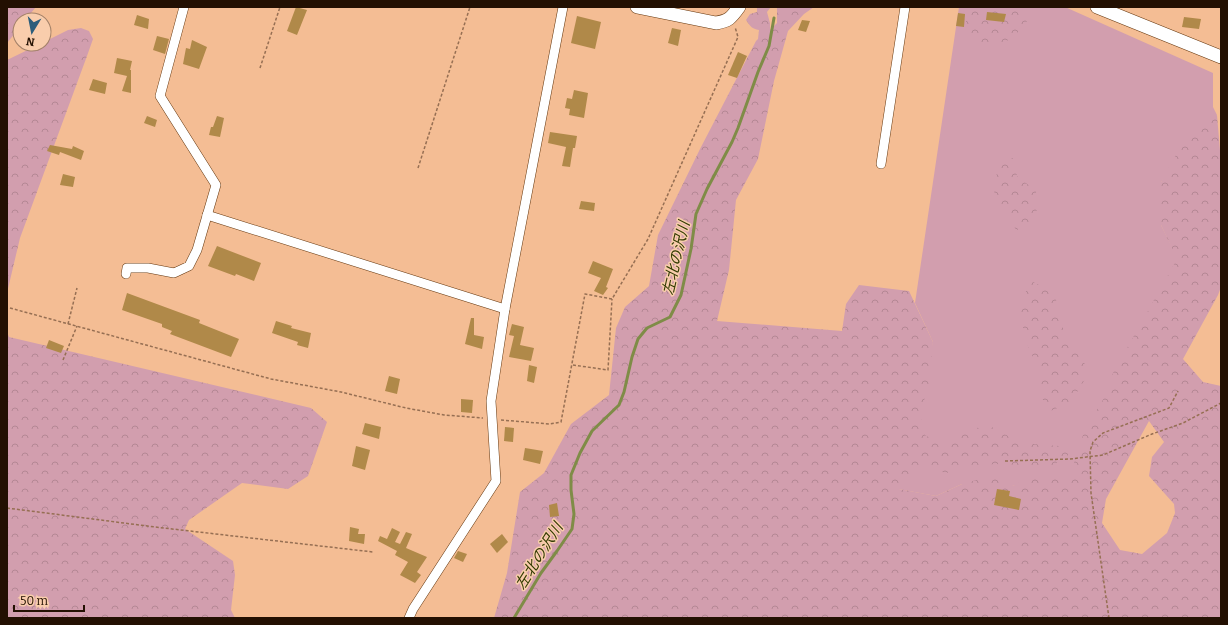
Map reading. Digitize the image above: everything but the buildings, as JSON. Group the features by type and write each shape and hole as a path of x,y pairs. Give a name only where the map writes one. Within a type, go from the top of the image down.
{"street":[{"path":"126,274 127,268 148,268 174,272 189,266 197,250 216,186 160,96 184,7"},
{"path":"409,618 413,609 496,481 491,401 505,309 563,7"},
{"path":"638,7 716,23 724,22 735,12"},
{"path":"881,164 905,7"},
{"path":"1097,7 1221,57"},
{"path":"207,215 505,309"}],"path":[{"path":"260,68 280,7"},
{"path":"418,168 470,7"},
{"path":"572,365 608,370 612,299 648,239 738,37 735,12"},
{"path":"68,324 77,288"},
{"path":"10,308 271,379 341,392 406,408 444,415 550,424 561,422 585,294 612,299"},
{"path":"63,360 77,326"},
{"path":"1109,618 1091,493 1090,451 1093,442 1103,433 1169,408 1178,391"},
{"path":"1005,461 1070,460 1103,455 1152,434 1183,423 1221,403"},
{"path":"7,508 372,552"}],"green space":[{"path":"7,7 36,7 32,12 12,12 12,37 7,43"},
{"path":"757,7 771,7 767,12 770,30 777,23 777,7 814,7 804,14 788,31 774,81 758,159 736,200 729,270 717,321 842,331 846,304 859,285 909,291 933,342 930,381 920,414 925,435 937,442 955,441 966,431 988,425 1021,443 1059,446 1069,450 1070,454 1053,465 1040,466 994,464 946,473 923,467 899,489 936,496 962,484 991,476 1014,486 1019,482 1026,480 1069,478 1084,432 1104,398 1112,375 1177,259 1161,225 1161,182 1188,133 1217,115 1221,162 1221,287 1183,359 1203,382 1221,386 1221,618 494,618 507,573 520,492 544,473 571,424 609,395 616,328 625,307 649,286 658,235 700,149 758,39 759,30 751,27 746,20 750,14 757,12","holes":["1149,421 1164,442 1152,457 1149,476 1174,504 1175,513 1167,533 1142,554 1120,550 1102,523 1106,499"]},
{"path":"959,7 1065,7 1213,73 1213,107 1217,115 1161,182 1161,225 1178,259 1069,488 962,484 936,496 898,489 933,342 915,303"},
{"path":"966,7 1025,7 1027,25 1003,44 980,47 966,37"},
{"path":"81,28 89,31 93,39 20,238 7,293 7,60 24,52 52,52 52,38 68,30"},
{"path":"1013,158 1017,176 1036,191 1037,226 1016,230 993,190 1000,160"},
{"path":"1031,281 1054,292 1065,336 1090,371 1071,402 1046,413 1041,392 1041,371 1029,350 1018,308"},
{"path":"7,332 9,337 311,408 327,422 308,476 288,489 242,483 189,520 185,529 233,561 235,575 231,610 235,618 7,618"}],"waterway":[{"name":"左北の沢川","path":"514,618 541,573 572,529 574,514 571,475 580,453 592,431 619,405 624,392 632,357 638,339 647,328 670,317 681,295 691,249 696,214 738,128 769,46 774,18"}]}
